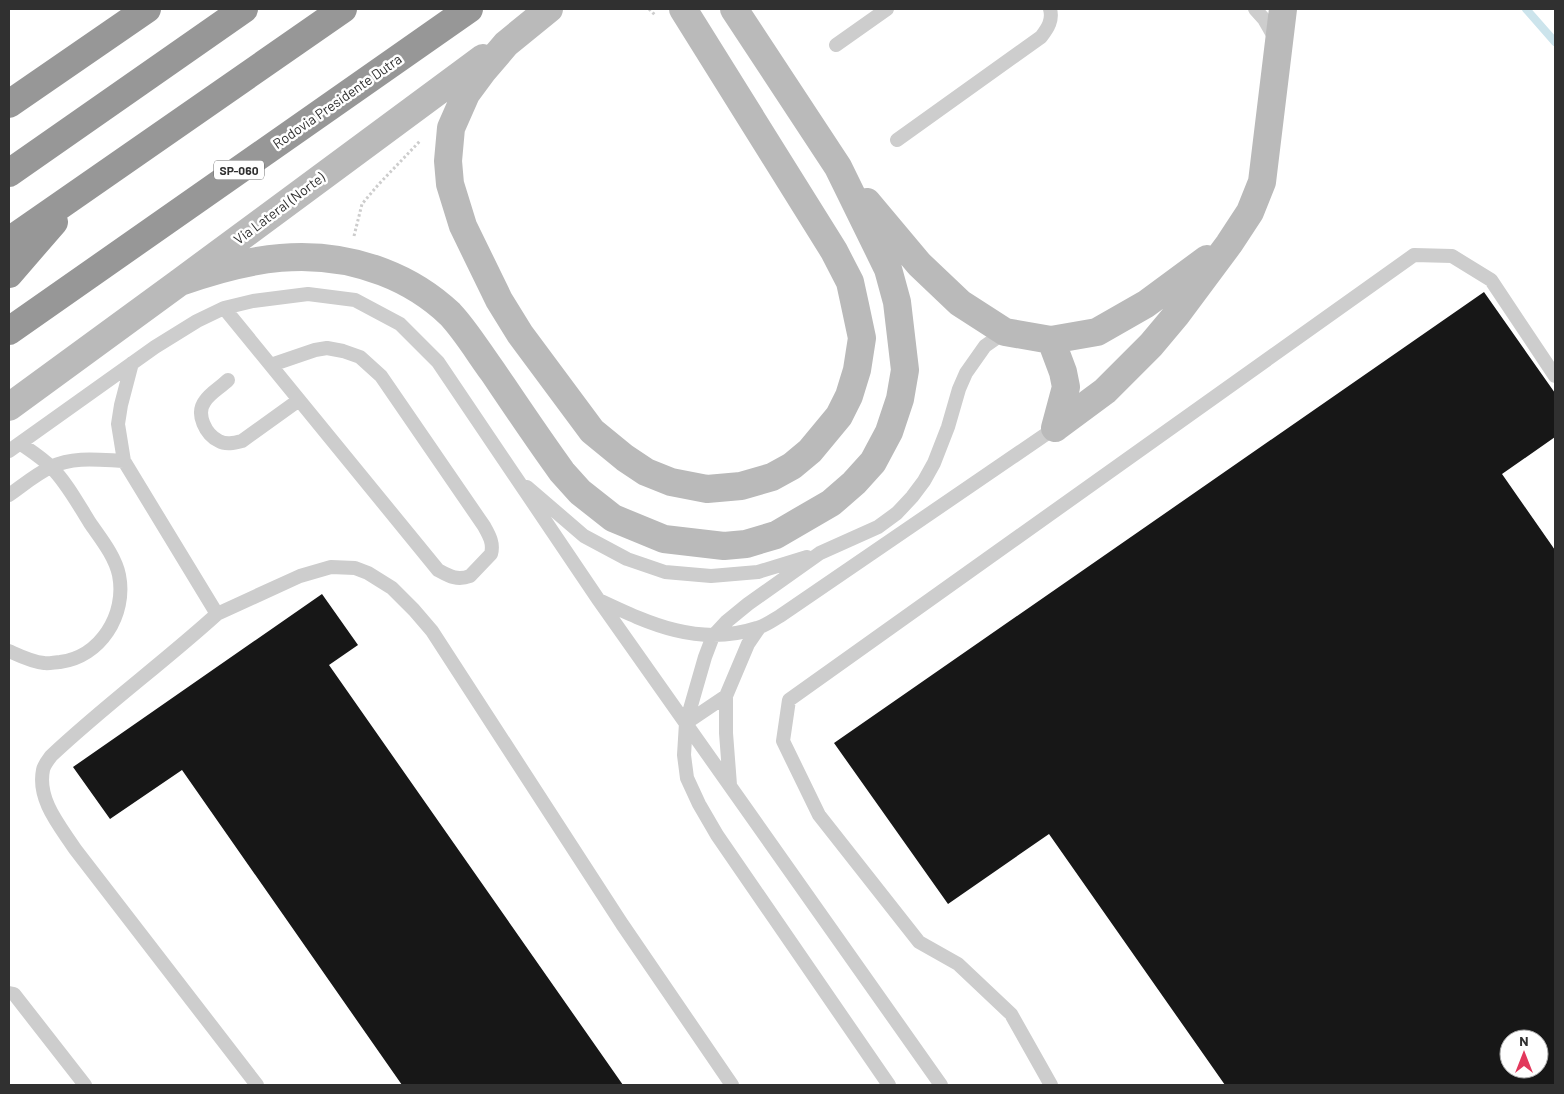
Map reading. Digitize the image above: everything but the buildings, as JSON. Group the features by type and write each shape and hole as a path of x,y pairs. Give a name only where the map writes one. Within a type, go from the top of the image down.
{"highway":[{"path":"9,104 146,9"},
{"path":"9,173 244,9"},
{"path":"9,241 343,9"},
{"name":"Rodovia Presidente Dutra","path":"9,331 469,9"},
{"path":"9,274 82,190"}],"main road":[{"path":"549,9 506,44 482,71 466,94 451,128 448,161 450,184 463,226 507,314 592,431 625,458 646,472 671,482 707,489 741,486 772,477 792,466 810,451 839,416 849,396 857,370 862,338 850,282 834,251 683,9"},
{"name":"Via Lateral (Norte)","path":"9,406 549,9"},
{"path":"734,9 838,167 925,270 960,303 1005,332 1051,340 1097,332 1146,304 1229,244"},
{"path":"1055,428 1105,391 1151,345 1177,314 1229,244 1250,212 1262,182 1283,9"},
{"path":"180,282 253,261 310,256 349,261 404,281 432,297 451,316 469,338 562,472 580,492 613,518 664,539 724,546 746,544 776,536 830,503 854,483 873,462 889,432 900,399 906,370 897,302 888,269 838,167"},
{"path":"1051,340 1063,372 1066,388 1055,428"}],"lane":[{"path":"836,45 887,9"},
{"path":"897,140 1041,37 1049,26 1050,9"},
{"path":"1255,9 1264,19 1278,45"},
{"path":"1051,1085 1011,1014 958,964 919,942 819,815 783,741 789,700 1414,255 1452,256 1490,280 1555,376"},
{"path":"9,451 132,363 184,329 224,308 253,301 308,294 355,300 400,324 438,362 598,599 941,1085"},
{"path":"224,308 438,570 449,576 461,579 470,576 491,554 491,540 484,526 381,376 360,357 327,348 315,350 271,365"},
{"path":"513,475 584,536 627,559 666,572 710,576 758,572 820,553 878,527 897,513 924,481 934,463 966,373 985,346 1005,332"},
{"path":"132,363 118,424 124,461 217,614"},
{"path":"228,380 204,401 201,411 202,422 211,436 218,441 234,443 242,441 299,400"},
{"path":"598,599 646,622 676,631 713,636 734,634 758,628 780,616 1055,428"},
{"path":"9,651 24,658 46,663 71,660 93,648 108,632 117,614 120,595 119,576 114,559 65,483 50,467 21,444"},
{"path":"9,495 50,467 68,461 86,459 124,461"},
{"path":"820,553 748,604 726,622 713,636 686,723 684,755 687,778 698,804 717,835 889,1085"},
{"path":"257,1085 75,849 45,799 43,785 44,768 51,756 217,614 300,576 331,567 355,568 368,573 392,588 432,632 622,924 732,1085"},
{"path":"730,785 726,733 726,696 748,644 758,628"},
{"path":"686,723 726,696"},
{"path":"9,993 14,994 85,1085"}],"path":[{"path":"649,9 658,18"},
{"path":"349,261 362,204 422,139"}],"waterway":[{"path":"1526,9 1555,42"}]}
